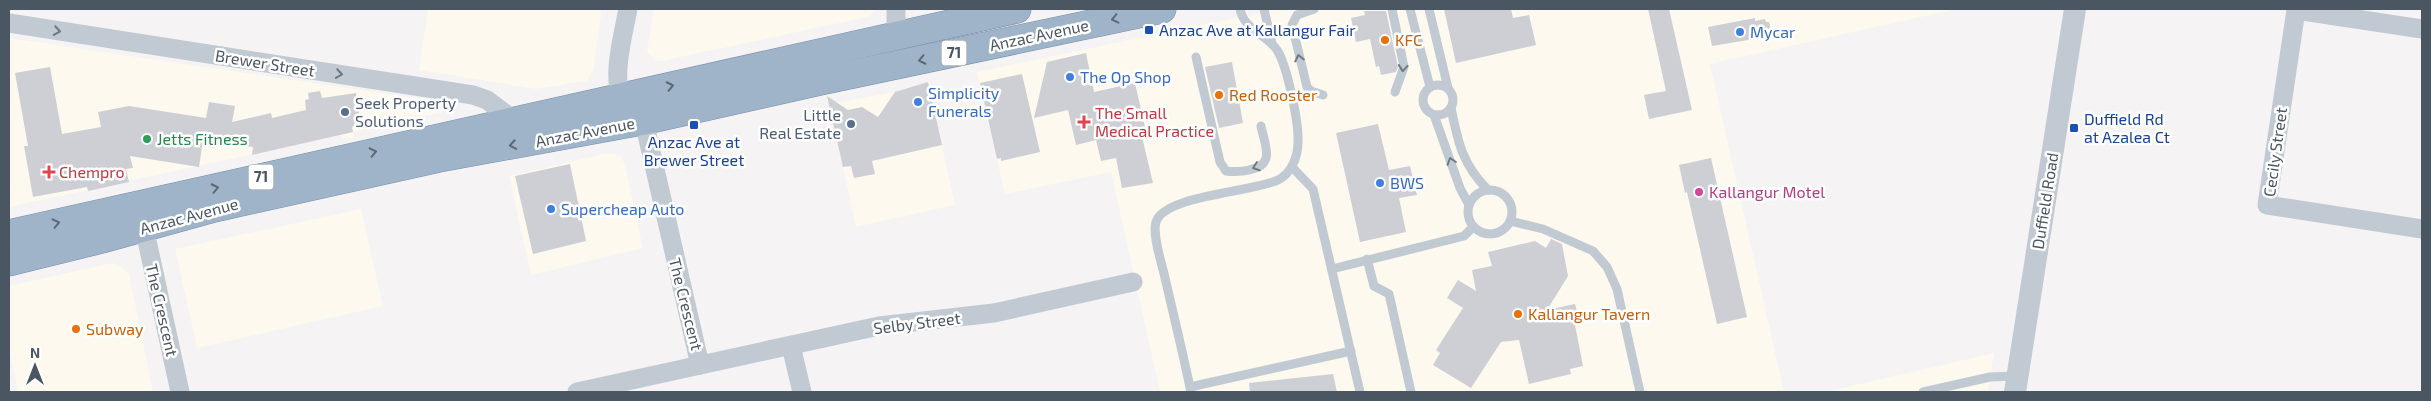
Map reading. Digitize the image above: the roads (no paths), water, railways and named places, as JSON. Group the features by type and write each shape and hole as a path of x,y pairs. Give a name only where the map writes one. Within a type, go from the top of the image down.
{"highway":[{"name":"Anzac Avenue","path":"9,234 1017,9"},
{"name":"Anzac Avenue","path":"9,262 214,208 439,158 642,121 820,80 1162,9"}],"street":[{"path":"628,9 619,66 619,87 622,96 642,121"},
{"path":"896,9 896,36"},
{"name":"Duffield Road","path":"2016,384 2075,9"},
{"name":"Cecily Street","path":"2422,29 2296,10 2267,205 2422,229"},
{"name":"Brewer Street","path":"9,23 473,94 487,100 514,120"},
{"name":"The Crescent","path":"577,392 700,365 642,121"},
{"name":"The Crescent","path":"144,227 180,392"},
{"name":"Selby Street","path":"700,365 899,323 994,313 1133,282"},
{"path":"791,346 802,392"}],"lane":[{"path":"1240,9 1249,27 1272,44"},
{"path":"1264,9 1272,44 1283,62 1296,119 1299,140 1292,167 1279,180 1269,184 1171,207 1161,213 1156,221 1155,231 1190,390 1351,351"},
{"path":"1314,9 1297,15 1292,25 1307,87 1311,91 1323,95"},
{"path":"1392,9 1404,66 1395,92"},
{"path":"1410,9 1430,87"},
{"path":"1429,9 1448,88 1453,95 1451,108 1463,158 1488,190"},
{"path":"1196,57 1220,162 1226,171 1244,171 1260,168 1265,163 1267,156 1261,126"},
{"path":"1448,88 1439,85 1430,87 1423,94 1423,105 1434,116 1444,115 1451,108"},
{"path":"1434,116 1460,188 1469,205 1469,220 1473,226 1484,233 1496,233 1502,231 1510,221 1512,210 1508,198 1499,192 1488,190 1476,195 1469,205"},
{"path":"1292,167 1313,189 1360,392"},
{"path":"1510,221 1543,229 1593,251 1607,267 1617,289 1640,392"},
{"path":"1332,269 1464,236 1473,226"},
{"path":"1367,259 1374,286 1389,294 1411,392"},
{"path":"1923,392 1990,377 2016,384"}],"place":[{"name":"Anzac Ave at Kallangur Fair","path":"1149,30"},
{"name":"Mycar","path":"1740,32"},
{"name":"KFC","path":"1385,40"},
{"name":"The Op Shop","path":"1070,77"},
{"name":"Red Rooster","path":"1219,95"},
{"name":"Simplicity Funerals","path":"918,102"},
{"name":"Seek Property Solutions","path":"345,112"},
{"name":"The Small Medical Practice","path":"1084,122"},
{"name":"Little Real Estate","path":"851,124"},
{"name":"Anzac Ave at Brewer Street","path":"694,125"},
{"name":"Duffield Rd at Azalea Ct","path":"2074,128"},
{"name":"Jetts Fitness","path":"147,139"},
{"name":"Chempro","path":"49,172"},
{"name":"BWS","path":"1380,183"},
{"name":"Kallangur Motel","path":"1699,192"},
{"name":"Supercheap Auto","path":"551,209"},
{"name":"Kallangur Tavern","path":"1518,314"},
{"name":"Subway","path":"76,329"}]}
